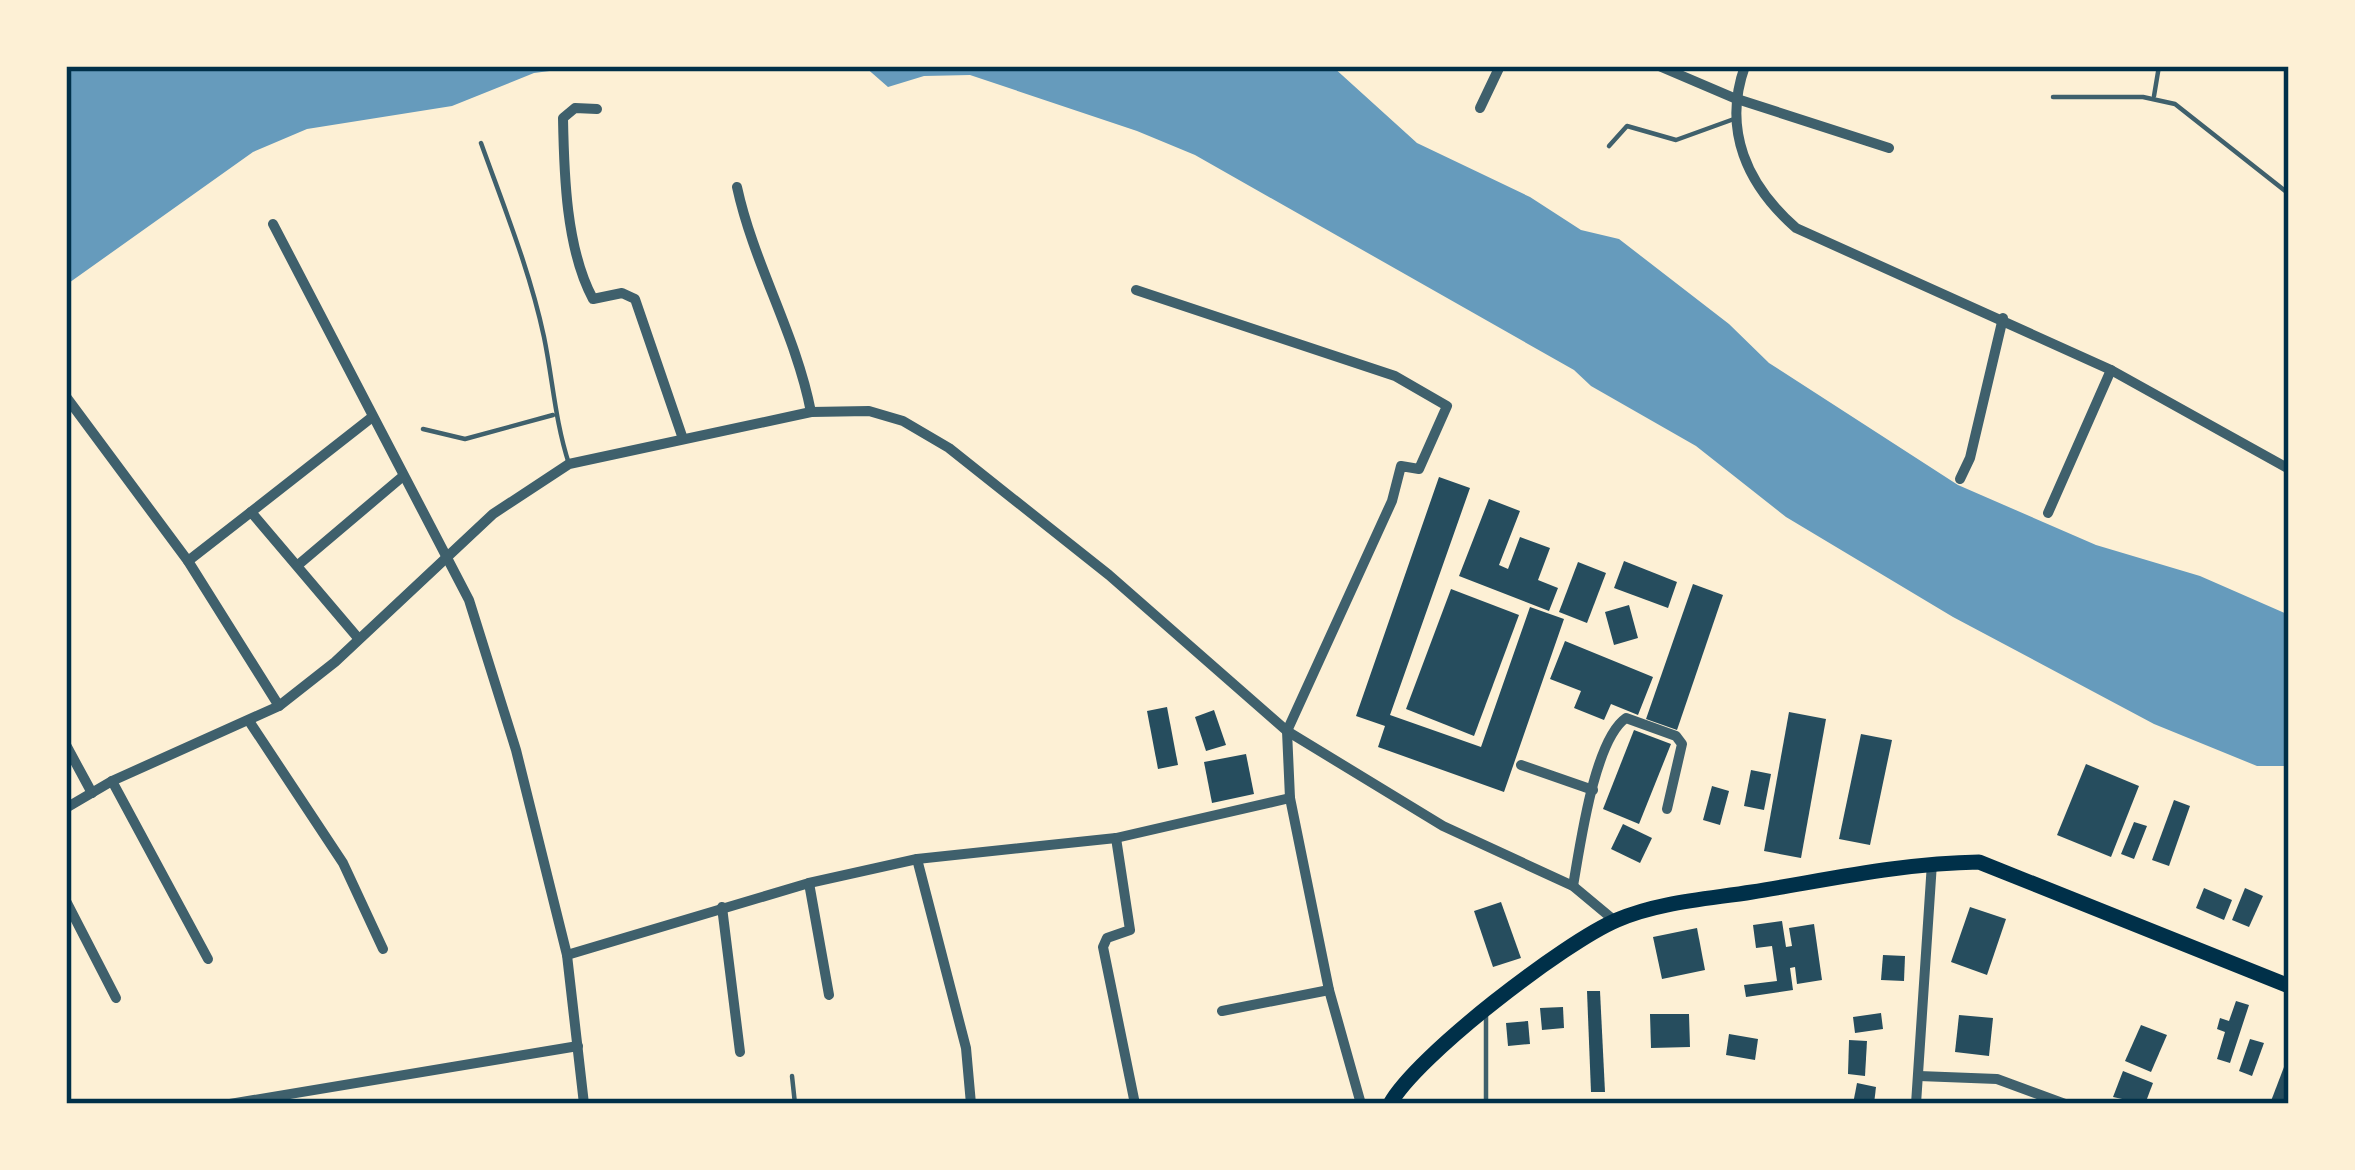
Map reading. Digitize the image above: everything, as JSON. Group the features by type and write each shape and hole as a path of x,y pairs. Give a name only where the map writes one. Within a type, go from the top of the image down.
{"main road":[{"path":"1390,1104 1412,1073 1486,1009 1615,921 1664,906 1932,862 1979,862 2289,986"}],"street":[{"path":"1480,108 1501,66"},
{"path":"1659,66 1734,98 1889,148"},
{"path":"1745,66 1734,98 1753,184 1796,228 2111,370 2289,469"},
{"path":"597,109 575,108 563,118 564,176 586,281 593,299 622,293 635,298 682,436"},
{"path":"737,187 745,223 803,372 811,412"},
{"path":"273,224 402,478 448,553 511,730 567,955 584,1104"},
{"path":"1136,290 1395,376 1447,406 1419,469 1401,466 1392,501 1287,731 1290,798 1329,990 1361,1104"},
{"path":"1960,479 1974,444 2003,318"},
{"path":"2048,513 2111,370"},
{"path":"67,398 188,561 279,706"},
{"path":"66,808 112,781 279,706 518,492 569,464 682,436 811,412 886,416 949,448 1109,575 1287,731 1444,826 1574,886 1615,921"},
{"path":"188,561 371,418"},
{"path":"298,565 402,478"},
{"path":"251,512 358,638"},
{"path":"1574,886 1593,790 1615,728 1626,718 1676,736 1682,744 1667,809"},
{"path":"249,721 343,863 383,950"},
{"path":"66,745 92,793"},
{"path":"1521,766 1593,790"},
{"path":"112,781 208,959"},
{"path":"567,955 809,883 917,859 1116,838 1290,798"},
{"path":"1116,838 1130,929 1107,938 1103,946 1135,1104"},
{"path":"917,859 966,1048 971,1104"},
{"path":"1916,1104 1932,862"},
{"path":"809,883 829,995"},
{"path":"66,901 116,998"},
{"path":"722,907 740,1052"},
{"path":"1222,1010 1329,990"},
{"path":"230,1104 578,1046"},
{"path":"1919,1076 1997,1079 2065,1104"}],"lane":[{"path":"2154,98 2158,66"},
{"path":"2053,97 2154,98 2202,123 2289,194"},
{"path":"1609,146 1627,126 1676,140 1739,116"},
{"path":"481,143 539,317 553,415 569,464"},
{"path":"423,429 464,439 553,415"},
{"path":"1486,1009 1486,1104"},
{"path":"792,1076 795,1104"}],"water":[{"path":"66,66 588,66 534,73 452,106 307,129 253,152 66,285"},
{"path":"864,66 1332,66 1417,143 1530,197 1581,230 1619,239 1729,324 1769,363 1958,485 2096,545 2200,576 2289,615 2289,766 2257,766 2154,724 1953,617 1786,517 1696,446 1591,386 1574,370 1195,155 970,75 924,76 888,87"}],"building":[{"path":"1439,477 1470,488 1390,715 1481,747 1530,607 1564,619 1504,792 1378,747 1385,726 1356,716"},
{"path":"1489,499 1520,511 1499,565 1508,569 1520,537 1550,548 1538,580 1558,588 1549,611 1459,576"},
{"path":"1624,561 1677,582 1668,608 1614,588"},
{"path":"1578,562 1606,573 1587,623 1559,612"},
{"path":"1693,584 1723,595 1677,730 1646,719"},
{"path":"1451,589 1519,615 1474,736 1406,709"},
{"path":"1629,605 1638,638 1614,645 1605,612"},
{"path":"1565,641 1653,677 1638,715 1611,704 1604,720 1574,708 1581,691 1550,679"},
{"path":"1167,707 1178,765 1158,769 1147,711"},
{"path":"1214,710 1226,745 1206,751 1195,717"},
{"path":"1789,712 1826,719 1801,858 1764,851"},
{"path":"1634,730 1671,744 1639,824 1603,809"},
{"path":"1861,734 1892,740 1870,845 1839,839"},
{"path":"1246,754 1254,794 1212,803 1204,762"},
{"path":"2086,764 2139,786 2111,857 2057,835"},
{"path":"1751,770 1771,774 1764,810 1744,806"},
{"path":"1712,786 1729,791 1720,825 1703,820"},
{"path":"2174,800 2190,806 2169,866 2152,860"},
{"path":"2134,822 2147,826 2134,859 2121,854"},
{"path":"1623,824 1652,838 1640,863 1611,849"},
{"path":"2204,888 2232,900 2224,920 2196,908"},
{"path":"2245,888 2263,896 2249,927 2232,920"},
{"path":"1501,902 1521,958 1493,967 1474,911"},
{"path":"1970,907 2006,919 1987,975 1951,962"},
{"path":"1782,921 1786,947 1792,946 1789,928 1814,924 1822,980 1797,984 1795,967 1790,968 1793,990 1746,997 1744,985 1777,981 1772,946 1756,948 1753,925"},
{"path":"1697,928 1705,970 1662,979 1653,937"},
{"path":"1883,955 1905,956 1904,981 1881,980"},
{"path":"1587,991 1600,991 1605,1092 1591,1092"},
{"path":"2236,1001 2249,1005 2230,1063 2217,1059 2225,1032 2217,1029 2220,1018 2229,1021"},
{"path":"1563,1007 1564,1028 1542,1030 1540,1008"},
{"path":"1881,1013 1883,1029 1855,1033 1853,1017"},
{"path":"1650,1014 1689,1014 1690,1047 1651,1048"},
{"path":"1959,1015 1993,1018 1989,1056 1955,1052"},
{"path":"1528,1021 1530,1044 1508,1046 1506,1023"},
{"path":"2141,1025 2167,1035 2151,1072 2125,1061"},
{"path":"1729,1034 1758,1039 1755,1060 1726,1055"},
{"path":"2250,1039 2264,1043 2252,1076 2239,1071"},
{"path":"1849,1040 1867,1041 1865,1076 1848,1074"},
{"path":"2289,1054 2289,1104 2279,1104 2271,1101"},
{"path":"2123,1071 2153,1083 2145,1104 2113,1097"},
{"path":"1857,1083 1876,1087 1874,1104 1853,1104"}]}
